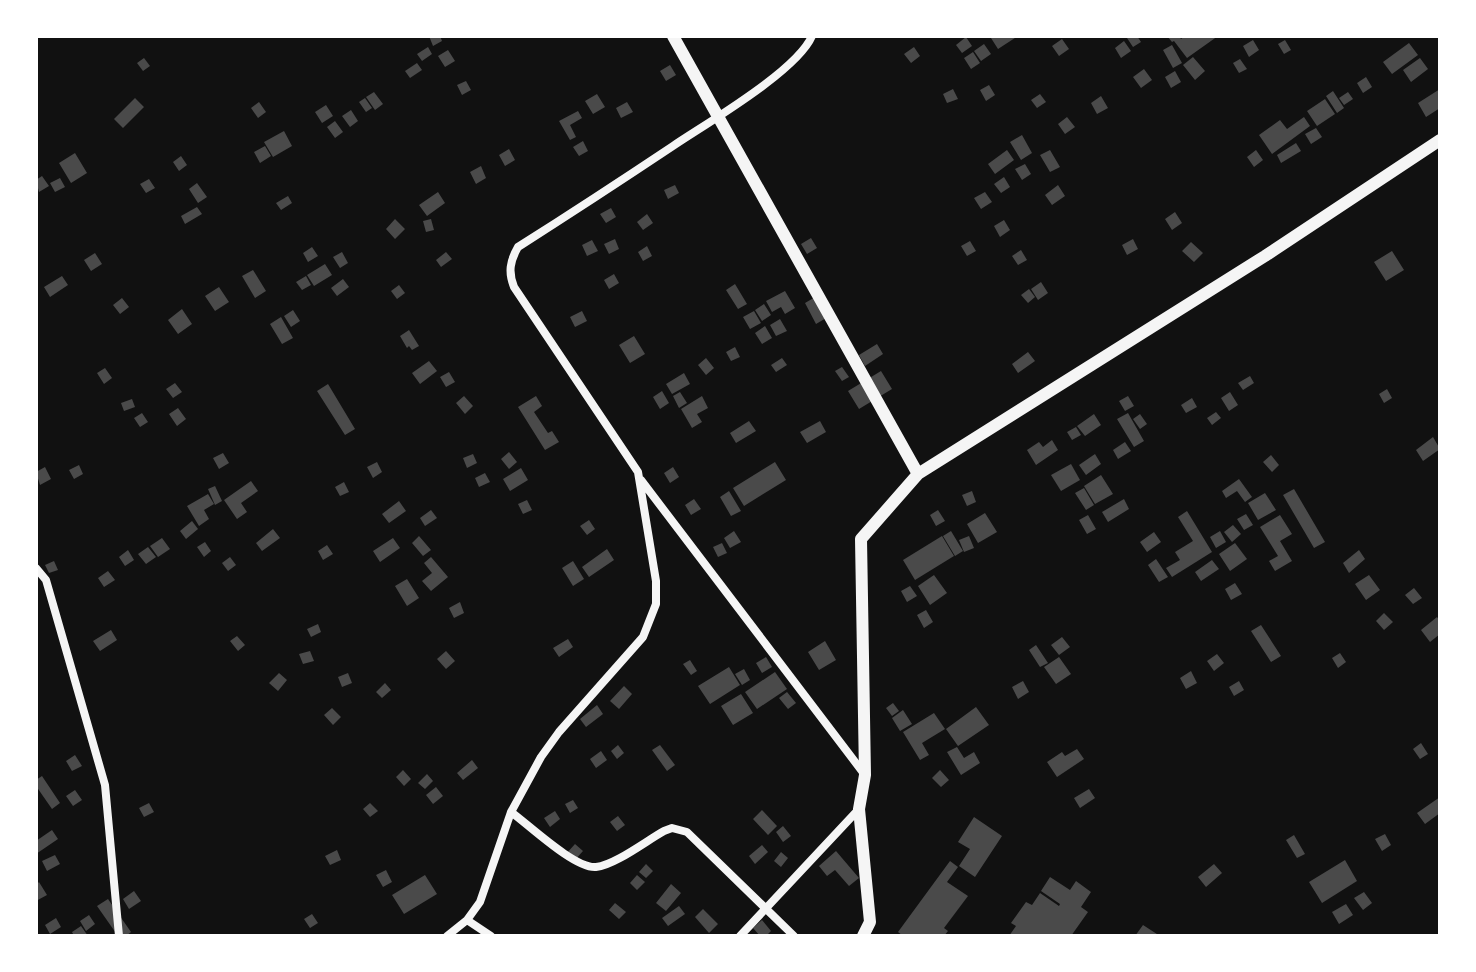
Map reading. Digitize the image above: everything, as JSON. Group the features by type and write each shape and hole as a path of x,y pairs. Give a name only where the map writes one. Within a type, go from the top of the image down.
{"street":[{"path":"673,36 918,474"},
{"path":"812,36 799,57 718,116 518,247 510,267 514,287 634,465 640,480 865,775"},
{"path":"863,936 870,922 859,809 865,775 861,539 918,474 1265,256 1440,140"},
{"path":"447,936 467,920 480,902 511,812 525,783 559,732 643,637 653,616 656,581 640,480"},
{"path":"36,568 46,580 105,785 119,936"},
{"path":"740,936 859,809"},
{"path":"511,812 578,862 592,867 606,864 664,831 680,829 693,837 794,936"},
{"path":"467,920 491,936"}],"building":[{"path":"429,36 440,36 442,41 433,46"},
{"path":"1018,36 998,49 991,38"},
{"path":"1137,36 1141,42 1133,47 1127,38"},
{"path":"1167,36 1179,36 1181,39 1185,36 1218,36 1187,58"},
{"path":"966,37 972,46 962,53 956,45"},
{"path":"1062,39 1069,49 1059,56 1052,46"},
{"path":"1253,40 1259,50 1249,57 1243,46"},
{"path":"1285,40 1291,50 1284,54 1278,44"},
{"path":"1124,41 1131,51 1121,58 1115,48"},
{"path":"1409,43 1418,55 1392,74 1383,62"},
{"path":"984,44 991,54 981,61 974,51"},
{"path":"1172,45 1182,63 1173,68 1163,50"},
{"path":"428,47 432,54 422,61 417,54"},
{"path":"914,47 920,56 911,63 904,54"},
{"path":"448,50 455,61 445,67 438,56"},
{"path":"973,52 980,63 971,69 964,58"},
{"path":"1193,57 1205,71 1195,80 1183,65"},
{"path":"144,58 150,66 143,71 137,63"},
{"path":"1420,58 1428,69 1411,82 1403,70"},
{"path":"1240,59 1247,69 1239,73 1233,63"},
{"path":"417,63 422,70 410,78 405,71"},
{"path":"670,65 676,75 666,81 660,71"},
{"path":"1144,69 1152,80 1141,88 1133,77"},
{"path":"1175,71 1181,82 1171,88 1165,77"},
{"path":"1366,77 1372,87 1363,93 1357,83"},
{"path":"466,81 471,90 462,95 457,85"},
{"path":"989,85 995,95 986,101 980,90"},
{"path":"953,89 958,99 947,103 943,94"},
{"path":"1440,89 1440,108 1426,117 1418,103"},
{"path":"1333,91 1344,108 1337,113 1326,96"},
{"path":"374,92 383,104 375,110 366,97"},
{"path":"1348,92 1353,99 1344,105 1339,98"},
{"path":"597,94 605,107 593,114 585,101"},
{"path":"1040,94 1046,102 1037,108 1031,100"},
{"path":"1101,96 1108,108 1097,114 1091,103"},
{"path":"135,98 144,107 123,128 114,119"},
{"path":"365,98 372,108 366,112 359,102"},
{"path":"1325,99 1335,114 1317,126 1307,111"},
{"path":"259,102 266,112 258,118 251,108"},
{"path":"627,102 633,112 621,118 616,108"},
{"path":"326,105 333,116 322,123 315,112"},
{"path":"351,110 358,121 350,127 342,116"},
{"path":"578,111 582,118 570,125 576,137 570,140 559,121"},
{"path":"1067,117 1075,127 1065,134 1058,124"},
{"path":"1304,117 1310,126 1272,154 1259,135 1280,120 1287,129"},
{"path":"335,121 343,132 335,138 327,127"},
{"path":"1316,128 1322,137 1311,144 1305,134"},
{"path":"284,131 292,146 273,157 264,142"},
{"path":"1022,135 1032,153 1021,160 1010,142"},
{"path":"583,141 588,151 579,156 573,147"},
{"path":"1296,143 1301,151 1281,163 1277,155"},
{"path":"265,146 271,156 260,163 254,152"},
{"path":"509,149 515,160 505,166 499,155"},
{"path":"1007,150 1014,160 995,174 988,164"},
{"path":"1050,150 1060,167 1050,172 1040,155"},
{"path":"1256,150 1263,160 1254,167 1247,157"},
{"path":"75,153 87,173 71,183 59,163"},
{"path":"181,156 187,165 179,171 173,162"},
{"path":"1025,164 1031,174 1022,180 1015,169"},
{"path":"481,166 486,178 476,184 470,172"},
{"path":"42,176 49,186 39,192 36,180"},
{"path":"1004,177 1010,187 1001,193 994,184"},
{"path":"60,178 65,187 55,192 50,183"},
{"path":"149,179 155,188 146,193 140,184"},
{"path":"197,183 207,197 198,203 189,189"},
{"path":"675,185 679,193 668,199 664,190"},
{"path":"1058,185 1065,196 1052,205 1045,195"},
{"path":"438,192 445,203 427,216 419,205"},
{"path":"985,192 992,202 981,209 974,198"},
{"path":"288,196 292,203 281,210 276,203"},
{"path":"197,207 202,214 185,224 181,216"},
{"path":"611,208 616,217 606,223 600,214"},
{"path":"1175,212 1182,223 1172,230 1165,219"},
{"path":"647,214 653,223 643,230 637,222"},
{"path":"395,219 405,229 395,239 386,229"},
{"path":"431,219 434,230 426,232 423,221"},
{"path":"1004,220 1010,230 1000,237 994,226"},
{"path":"811,238 817,248 807,254 801,244"},
{"path":"615,239 619,249 609,254 604,244"},
{"path":"1133,239 1138,249 1127,255 1122,245"},
{"path":"592,240 598,251 587,256 582,245"},
{"path":"970,241 976,251 967,256 961,246"},
{"path":"1191,242 1203,253 1194,262 1182,251"},
{"path":"647,246 652,256 643,261 638,252"},
{"path":"312,247 318,256 308,262 303,253"},
{"path":"1021,250 1027,260 1018,265 1012,256"},
{"path":"1392,251 1404,270 1386,281 1374,262"},
{"path":"342,252 348,263 340,268 333,257"},
{"path":"446,252 452,259 441,267 436,260"},
{"path":"95,253 102,264 91,271 84,260"},
{"path":"325,264 332,275 314,286 307,275"},
{"path":"253,270 266,291 255,298 242,276"},
{"path":"614,274 619,283 609,289 604,280"},
{"path":"62,276 68,285 50,297 44,287"},
{"path":"306,276 311,285 302,290 296,282"},
{"path":"343,279 349,287 337,296 331,288"},
{"path":"1041,282 1048,293 1038,300 1031,289"},
{"path":"735,284 747,304 738,309 726,290"},
{"path":"399,285 405,293 397,299 391,291"},
{"path":"219,287 229,302 215,311 205,296"},
{"path":"1029,289 1035,297 1028,303 1021,295"},
{"path":"785,291 795,308 785,314 781,307 772,312 766,301"},
{"path":"822,293 833,314 816,324 805,303"},
{"path":"122,298 129,307 120,314 113,305"},
{"path":"764,304 771,315 762,321 755,310"},
{"path":"182,309 192,324 178,334 168,320"},
{"path":"293,310 300,321 291,327 284,316"},
{"path":"582,311 587,321 575,327 570,317"},
{"path":"754,311 761,323 750,329 743,317"},
{"path":"281,317 293,338 282,344 270,324"},
{"path":"780,319 787,331 776,336 770,325"},
{"path":"765,326 772,338 762,344 755,333"},
{"path":"409,330 419,346 412,350 409,346 407,348 400,336"},
{"path":"634,336 645,354 630,363 619,345"},
{"path":"877,344 883,354 865,366 859,355"},
{"path":"735,347 740,357 731,361 726,352"},
{"path":"1028,352 1035,361 1018,373 1012,364"},
{"path":"706,358 714,368 706,375 698,365"},
{"path":"782,358 787,365 776,372 771,365"},
{"path":"429,361 437,371 420,384 412,373"},
{"path":"842,367 849,377 842,381 835,371"},
{"path":"105,368 112,378 104,384 97,373"},
{"path":"881,371 892,389 859,409 848,391"},
{"path":"449,372 455,382 446,387 440,377"},
{"path":"684,373 690,384 672,394 666,384"},
{"path":"1250,376 1254,383 1243,390 1238,383"},
{"path":"175,383 182,392 173,398 166,389"},
{"path":"328,384 355,429 345,435 317,391"},
{"path":"1387,389 1392,398 1384,403 1379,394"},
{"path":"662,391 669,403 660,409 653,397"},
{"path":"680,392 687,403 679,408 673,396"},
{"path":"1230,392 1238,405 1229,411 1221,398"},
{"path":"464,396 473,406 465,414 456,403"},
{"path":"536,396 542,406 534,412 548,433 552,431 559,442 545,450 518,407"},
{"path":"702,396 708,408 697,414 702,422 692,428 681,409"},
{"path":"1128,396 1134,406 1125,411 1119,401"},
{"path":"1192,398 1197,407 1186,413 1181,405"},
{"path":"132,399 135,407 124,411 121,403"},
{"path":"178,408 186,419 177,426 169,414"},
{"path":"1216,412 1221,418 1212,425 1207,418"},
{"path":"142,413 148,422 140,427 134,418"},
{"path":"1128,413 1144,441 1134,447 1117,419"},
{"path":"1094,414 1101,425 1085,436 1077,426"},
{"path":"1140,414 1147,424 1140,429 1133,419"},
{"path":"749,421 756,431 736,443 730,433"},
{"path":"820,421 826,432 807,443 800,432"},
{"path":"1076,427 1081,435 1072,440 1067,432"},
{"path":"1433,437 1440,449 1423,461 1416,450"},
{"path":"1052,440 1058,450 1036,465 1027,450 1039,442 1043,447"},
{"path":"1125,442 1131,451 1118,459 1113,450"},
{"path":"509,452 517,462 509,469 501,459"},
{"path":"223,453 229,463 219,469 213,458"},
{"path":"473,454 477,463 467,468 463,458"},
{"path":"1095,454 1101,464 1086,475 1079,465"},
{"path":"1271,455 1279,465 1272,472 1263,462"},
{"path":"377,462 382,472 373,478 367,467"},
{"path":"775,462 786,480 744,506 733,488"},
{"path":"1071,464 1080,480 1061,491 1051,475"},
{"path":"79,465 83,474 74,479 69,470"},
{"path":"45,467 51,479 40,485 36,472"},
{"path":"673,467 679,477 670,483 664,473"},
{"path":"521,468 528,480 510,491 503,479"},
{"path":"485,473 490,482 479,487 475,478"},
{"path":"1101,475 1113,494 1095,504 1084,486"},
{"path":"1239,479 1252,497 1245,502 1237,491 1226,498 1222,491"},
{"path":"251,481 258,491 241,503 247,512 237,519 224,500"},
{"path":"344,482 349,492 340,496 335,487"},
{"path":"215,486 222,501 215,505 208,489"},
{"path":"1084,488 1094,505 1086,510 1075,493"},
{"path":"1294,489 1325,542 1314,548 1283,495"},
{"path":"729,491 741,511 731,516 720,497"},
{"path":"972,491 976,502 967,506 962,495"},
{"path":"1265,493 1276,510 1258,520 1248,503"},
{"path":"208,494 214,504 204,510 209,519 199,526 187,506"},
{"path":"694,499 701,509 691,515 685,505"},
{"path":"1124,499 1129,509 1108,522 1102,512"},
{"path":"527,500 532,510 523,514 518,504"},
{"path":"399,501 406,511 389,523 382,514"},
{"path":"431,510 437,518 425,526 420,518"},
{"path":"938,510 945,521 936,526 930,515"},
{"path":"1187,511 1212,552 1172,577 1166,568 1180,560 1175,552 1193,541 1178,517"},
{"path":"985,513 997,532 978,543 967,524"},
{"path":"1246,514 1253,525 1244,530 1237,519"},
{"path":"1088,515 1096,529 1087,534 1079,520"},
{"path":"1280,515 1292,534 1280,541 1292,561 1275,571 1269,561 1278,556 1260,527"},
{"path":"589,520 595,529 587,535 580,526"},
{"path":"192,521 198,529 186,539 180,531"},
{"path":"1233,525 1241,534 1232,542 1224,532"},
{"path":"273,529 280,538 262,551 256,543"},
{"path":"734,531 741,542 730,548 724,538"},
{"path":"951,531 963,551 955,556 943,536"},
{"path":"1220,531 1226,542 1216,548 1210,537"},
{"path":"1154,532 1161,542 1147,552 1140,542"},
{"path":"419,536 431,550 423,556 412,543"},
{"path":"942,536 954,556 915,580 903,560"},
{"path":"969,536 974,548 964,552 959,540"},
{"path":"162,538 170,549 158,557 150,546"},
{"path":"393,538 400,548 380,562 373,551"},
{"path":"205,542 211,551 204,557 197,547"},
{"path":"722,543 727,553 718,557 713,547"},
{"path":"1235,543 1247,559 1230,571 1219,554"},
{"path":"327,545 333,554 323,560 318,551"},
{"path":"148,547 156,557 146,564 138,554"},
{"path":"607,549 614,560 589,577 582,567"},
{"path":"128,550 134,560 125,566 119,557"},
{"path":"1359,550 1365,559 1349,573 1343,563"},
{"path":"230,557 236,565 228,571 222,563"},
{"path":"431,557 448,577 431,591 422,581 432,573 424,563"},
{"path":"1156,559 1168,577 1159,582 1148,565"},
{"path":"1212,560 1219,569 1201,581 1195,572"},
{"path":"54,561 58,570 49,573 45,565"},
{"path":"573,561 584,579 573,586 562,568"},
{"path":"108,571 115,580 104,587 98,578"},
{"path":"934,575 947,593 930,605 918,586"},
{"path":"1369,575 1380,590 1366,600 1355,584"},
{"path":"407,579 419,598 407,606 395,586"},
{"path":"1235,583 1242,594 1231,600 1225,589"},
{"path":"910,586 917,596 907,602 901,591"},
{"path":"1414,588 1422,598 1413,604 1405,595"},
{"path":"460,602 464,613 454,618 449,608"},
{"path":"926,610 933,622 924,628 917,615"},
{"path":"1384,613 1393,622 1384,630 1376,621"},
{"path":"1437,617 1440,634 1430,642 1421,630"},
{"path":"318,624 321,632 311,637 307,629"},
{"path":"1261,625 1281,656 1271,662 1251,631"},
{"path":"111,630 117,640 100,651 93,641"},
{"path":"237,636 245,645 238,651 230,641"},
{"path":"1062,637 1070,647 1059,655 1051,645"},
{"path":"568,639 573,647 559,657 553,648"},
{"path":"825,641 836,660 819,670 808,652"},
{"path":"1036,645 1048,663 1040,667 1029,650"},
{"path":"310,651 314,661 303,664 299,654"},
{"path":"446,651 455,661 446,669 437,659"},
{"path":"1340,653 1346,662 1338,668 1332,658"},
{"path":"1217,654 1224,663 1214,671 1207,661"},
{"path":"766,657 772,667 762,673 756,663"},
{"path":"1059,657 1071,674 1056,684 1044,667"},
{"path":"690,660 697,671 691,675 683,664"},
{"path":"729,667 740,685 710,704 698,686"},
{"path":"744,669 750,680 742,685 735,674"},
{"path":"1191,671 1197,683 1186,689 1180,678"},
{"path":"775,672 787,689 757,709 745,692"},
{"path":"279,673 287,680 278,691 269,683"},
{"path":"348,673 352,683 342,687 338,677"},
{"path":"1023,681 1029,692 1018,699 1012,687"},
{"path":"1239,681 1244,690 1234,696 1229,687"},
{"path":"385,683 391,690 382,698 376,692"},
{"path":"624,686 632,694 619,709 610,701"},
{"path":"787,692 796,703 788,709 779,698"},
{"path":"741,694 753,713 733,725 721,706"},
{"path":"893,703 899,711 892,716 886,708"},
{"path":"597,705 603,714 586,727 580,719"},
{"path":"976,707 989,725 958,746 946,729"},
{"path":"332,708 341,717 333,725 324,715"},
{"path":"903,710 912,724 900,731 892,718"},
{"path":"934,713 945,729 922,743 929,755 920,760 903,732"},
{"path":"1421,743 1428,754 1420,759 1413,749"},
{"path":"618,745 624,753 617,759 611,751"},
{"path":"660,745 675,765 667,771 652,750"},
{"path":"957,747 964,758 974,752 980,763 961,775 947,752"},
{"path":"1077,749 1084,759 1057,777 1047,762 1062,752 1065,756"},
{"path":"601,751 607,760 596,768 590,759"},
{"path":"75,755 82,766 72,771 66,761"},
{"path":"472,760 478,768 463,780 457,773"},
{"path":"403,770 411,779 404,786 396,777"},
{"path":"940,770 949,780 941,787 932,778"},
{"path":"427,774 433,781 425,789 418,783"},
{"path":"42,776 60,803 52,809 36,786 36,780"},
{"path":"436,787 443,796 433,804 426,795"},
{"path":"1089,789 1095,798 1080,808 1074,798"},
{"path":"75,790 82,800 73,806 66,796"},
{"path":"1440,797 1440,813 1425,824 1417,813"},
{"path":"573,800 578,808 570,813 565,804"},
{"path":"149,803 154,812 144,817 139,808"},
{"path":"370,803 378,811 370,817 363,809"},
{"path":"762,810 777,826 768,835 753,819"},
{"path":"555,811 560,819 550,827 544,818"},
{"path":"618,816 625,825 617,831 610,822"},
{"path":"974,817 1002,836 975,877 959,866 970,849 958,842"},
{"path":"783,826 791,836 783,842 776,832"},
{"path":"52,830 58,839 36,854 36,841"},
{"path":"1385,834 1391,845 1382,851 1375,839"},
{"path":"1294,835 1305,854 1297,858 1286,840"},
{"path":"575,844 583,851 574,861 566,854"},
{"path":"762,845 768,852 755,864 749,856"},
{"path":"337,850 341,860 330,865 325,856"},
{"path":"836,851 859,878 849,886 835,870 827,876 819,866"},
{"path":"781,852 788,858 781,867 774,861"},
{"path":"55,855 60,864 47,871 42,861"},
{"path":"1345,860 1357,881 1322,903 1309,882"},
{"path":"950,861 958,867 947,882 968,896 944,928 948,931 944,936 903,936 898,932"},
{"path":"646,864 653,871 646,878 639,872"},
{"path":"1214,864 1222,873 1206,887 1198,877"},
{"path":"386,870 392,882 383,887 376,875"},
{"path":"425,875 437,894 404,914 392,895"},
{"path":"637,875 645,882 637,890 630,883"},
{"path":"1050,877 1070,890 1076,881 1091,892 1081,907 1088,912 1071,936 1009,936 1016,926 1011,923 1026,902 1032,905 1040,893 1059,906 1041,891"},
{"path":"39,882 47,895 36,901 36,885"},
{"path":"671,884 681,893 666,911 656,903"},
{"path":"134,891 141,901 129,909 123,899"},
{"path":"1364,892 1372,903 1363,910 1354,898"},
{"path":"108,899 131,932 126,936 118,936 97,906"},
{"path":"615,903 626,912 619,919 609,910"},
{"path":"1346,904 1353,915 1339,924 1332,912"},
{"path":"679,906 685,914 668,926 662,918"},
{"path":"703,909 718,924 709,933 695,917"},
{"path":"312,914 318,923 310,928 304,919"},
{"path":"89,915 95,924 86,931 80,921"},
{"path":"56,918 61,927 50,934 45,925"},
{"path":"762,920 771,931 766,936 760,936 753,928"},
{"path":"1143,925 1160,936 1135,936"},
{"path":"81,926 88,936 74,936 72,932"}]}
